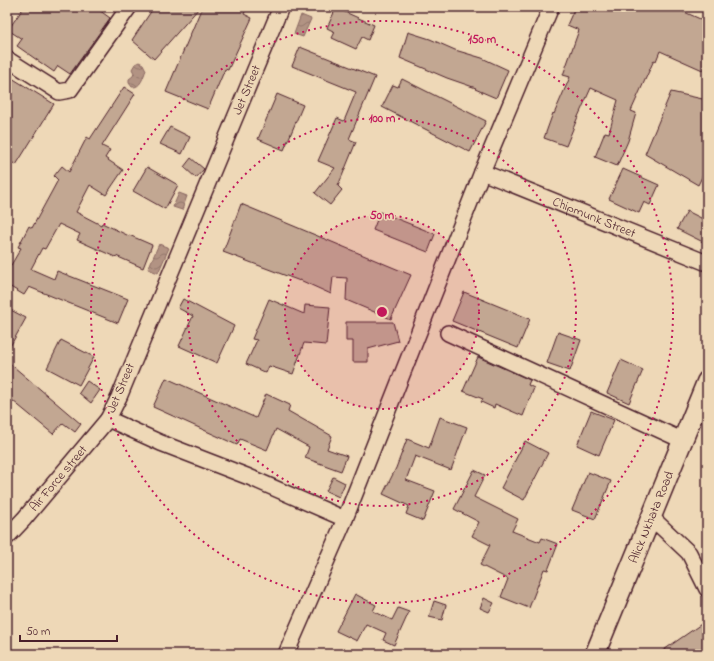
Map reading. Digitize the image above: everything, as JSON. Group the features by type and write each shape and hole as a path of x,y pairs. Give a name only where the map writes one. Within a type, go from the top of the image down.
{"main road":[{"name":"Alick Nkhata Road","path":"595,654 707,381"}],"street":[{"path":"7,59 59,92 70,90 129,7"},
{"name":"Jet Street","path":"281,7 119,397 108,419 161,443 249,477 345,519"},
{"path":"286,654 345,519 482,172 551,7"},
{"name":"Chipmunk Street","path":"482,172 707,263"},
{"path":"448,333 684,440"},
{"name":"Air Force street","path":"7,537 24,519 108,419"},
{"path":"652,518 689,553 707,589"}],"water":[{"path":"301,15 311,19 303,37 294,34"},
{"path":"139,62 143,64 146,70 140,84 132,87 129,83 129,79 134,73 132,69 135,64"},
{"path":"179,193 187,196 182,210 173,207"},
{"path":"159,244 169,248 158,273 148,269"}],"building":[{"path":"24,7 95,7 110,18 70,74 58,66 54,72 17,46 22,39 8,30"},
{"path":"154,7 200,7 154,59 132,40"},
{"path":"202,7 247,7 244,14 252,18 228,70 225,69 208,109 166,92"},
{"path":"575,7 673,7 707,22 707,72 660,51 656,61 654,60 631,111 636,113 628,141 617,166 595,157 605,132 609,133 618,100 591,88 566,146 544,138 553,113 554,114 570,77 563,75 579,30 567,25"},
{"path":"336,8 374,25 368,40 362,37 356,49 332,38 335,32 327,28"},
{"path":"408,32 430,39 455,50 482,58 508,70 496,98 475,89 476,88 447,78 400,58"},
{"path":"300,47 375,77 349,139 356,142 338,186 342,190 330,205 315,193 335,168 318,161 337,118 344,121 356,92 292,66"},
{"path":"7,75 54,104 16,165 7,159"},
{"path":"402,79 486,121 470,152 382,107 393,85 398,87"},
{"path":"124,87 135,94 102,146 110,150 105,158 123,170 106,195 90,185 76,212 101,225 102,223 152,245 143,268 77,240 80,234 59,224 45,249 42,248 31,269 54,279 57,271 128,299 118,323 29,287 24,295 7,285 7,272 21,248 18,247 29,226 32,228 58,180 54,176 62,166 69,172 87,137 90,139"},
{"path":"671,92 707,100 707,142 705,151 707,154 707,167 698,185 645,154"},
{"path":"277,94 303,105 284,150 258,139"},
{"path":"170,127 190,137 182,154 160,144"},
{"path":"191,158 204,169 196,178 184,167"},
{"path":"147,167 178,185 165,209 133,191"},
{"path":"623,169 659,185 650,205 644,202 639,213 609,199"},
{"path":"241,204 411,275 391,319 346,300 347,278 333,277 331,294 300,280 223,252"},
{"path":"687,211 707,221 707,244 677,229"},
{"path":"380,212 435,234 428,252 373,230"},
{"path":"464,292 530,319 518,348 452,321"},
{"path":"183,299 234,326 217,363 179,346 193,316 178,308"},
{"path":"269,299 304,314 305,305 330,307 326,345 304,343 293,374 269,366 266,373 246,364 257,340 252,339"},
{"path":"7,308 26,318 7,352"},
{"path":"346,322 393,322 398,341 368,349 368,362 353,362 353,341 346,341"},
{"path":"558,332 581,340 570,371 547,363"},
{"path":"61,340 94,357 79,385 47,368"},
{"path":"478,357 530,380 528,385 534,388 523,416 495,404 494,408 481,402 483,399 463,391"},
{"path":"621,360 643,370 629,403 607,393"},
{"path":"7,361 81,424 75,432 63,423 53,434 7,396"},
{"path":"166,378 256,418 266,394 290,405 288,411 332,436 327,449 347,456 341,471 305,458 309,447 276,429 267,450 240,439 237,445 153,407"},
{"path":"87,381 100,390 91,403 79,393"},
{"path":"591,411 614,420 599,455 577,445"},
{"path":"440,417 467,427 451,470 415,456 406,480 435,491 423,521 406,514 409,506 383,494 396,468 407,439 429,448"},
{"path":"525,441 548,453 524,500 501,488"},
{"path":"474,470 485,475 474,497 518,519 512,531 540,542 542,538 558,544 548,570 544,569 529,608 501,597 508,579 480,565 490,545 472,536 479,522 454,509"},
{"path":"588,472 611,481 595,519 572,510"},
{"path":"333,477 345,483 339,497 326,491"},
{"path":"355,594 376,605 373,611 392,620 398,608 409,612 394,645 383,640 386,633 366,624 357,641 336,631"},
{"path":"484,598 494,603 489,612 480,608"},
{"path":"434,601 446,605 442,620 429,617"},
{"path":"707,620 707,654 658,654"}]}
